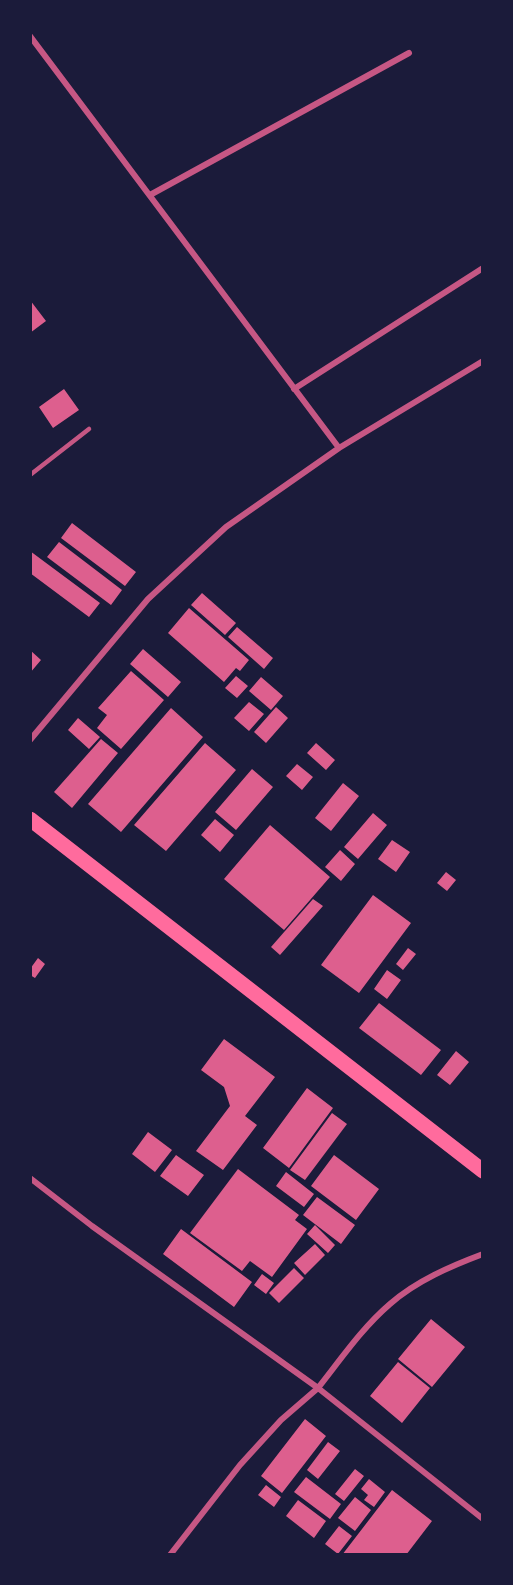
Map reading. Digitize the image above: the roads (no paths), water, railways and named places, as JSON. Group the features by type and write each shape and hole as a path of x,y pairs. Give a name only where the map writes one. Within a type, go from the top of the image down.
{"main road":[{"path":"30,819 483,1171"}],"street":[{"path":"30,36 339,448"},
{"path":"150,195 409,53"},
{"path":"294,389 483,268"},
{"path":"30,740 157,591 226,527 339,448 483,361"},
{"path":"30,1178 92,1226 318,1388 483,1519"},
{"path":"170,1555 240,1465 281,1420 318,1388 363,1332 391,1303 430,1277 483,1254"}],"lane":[{"path":"30,475 89,429"}]}
